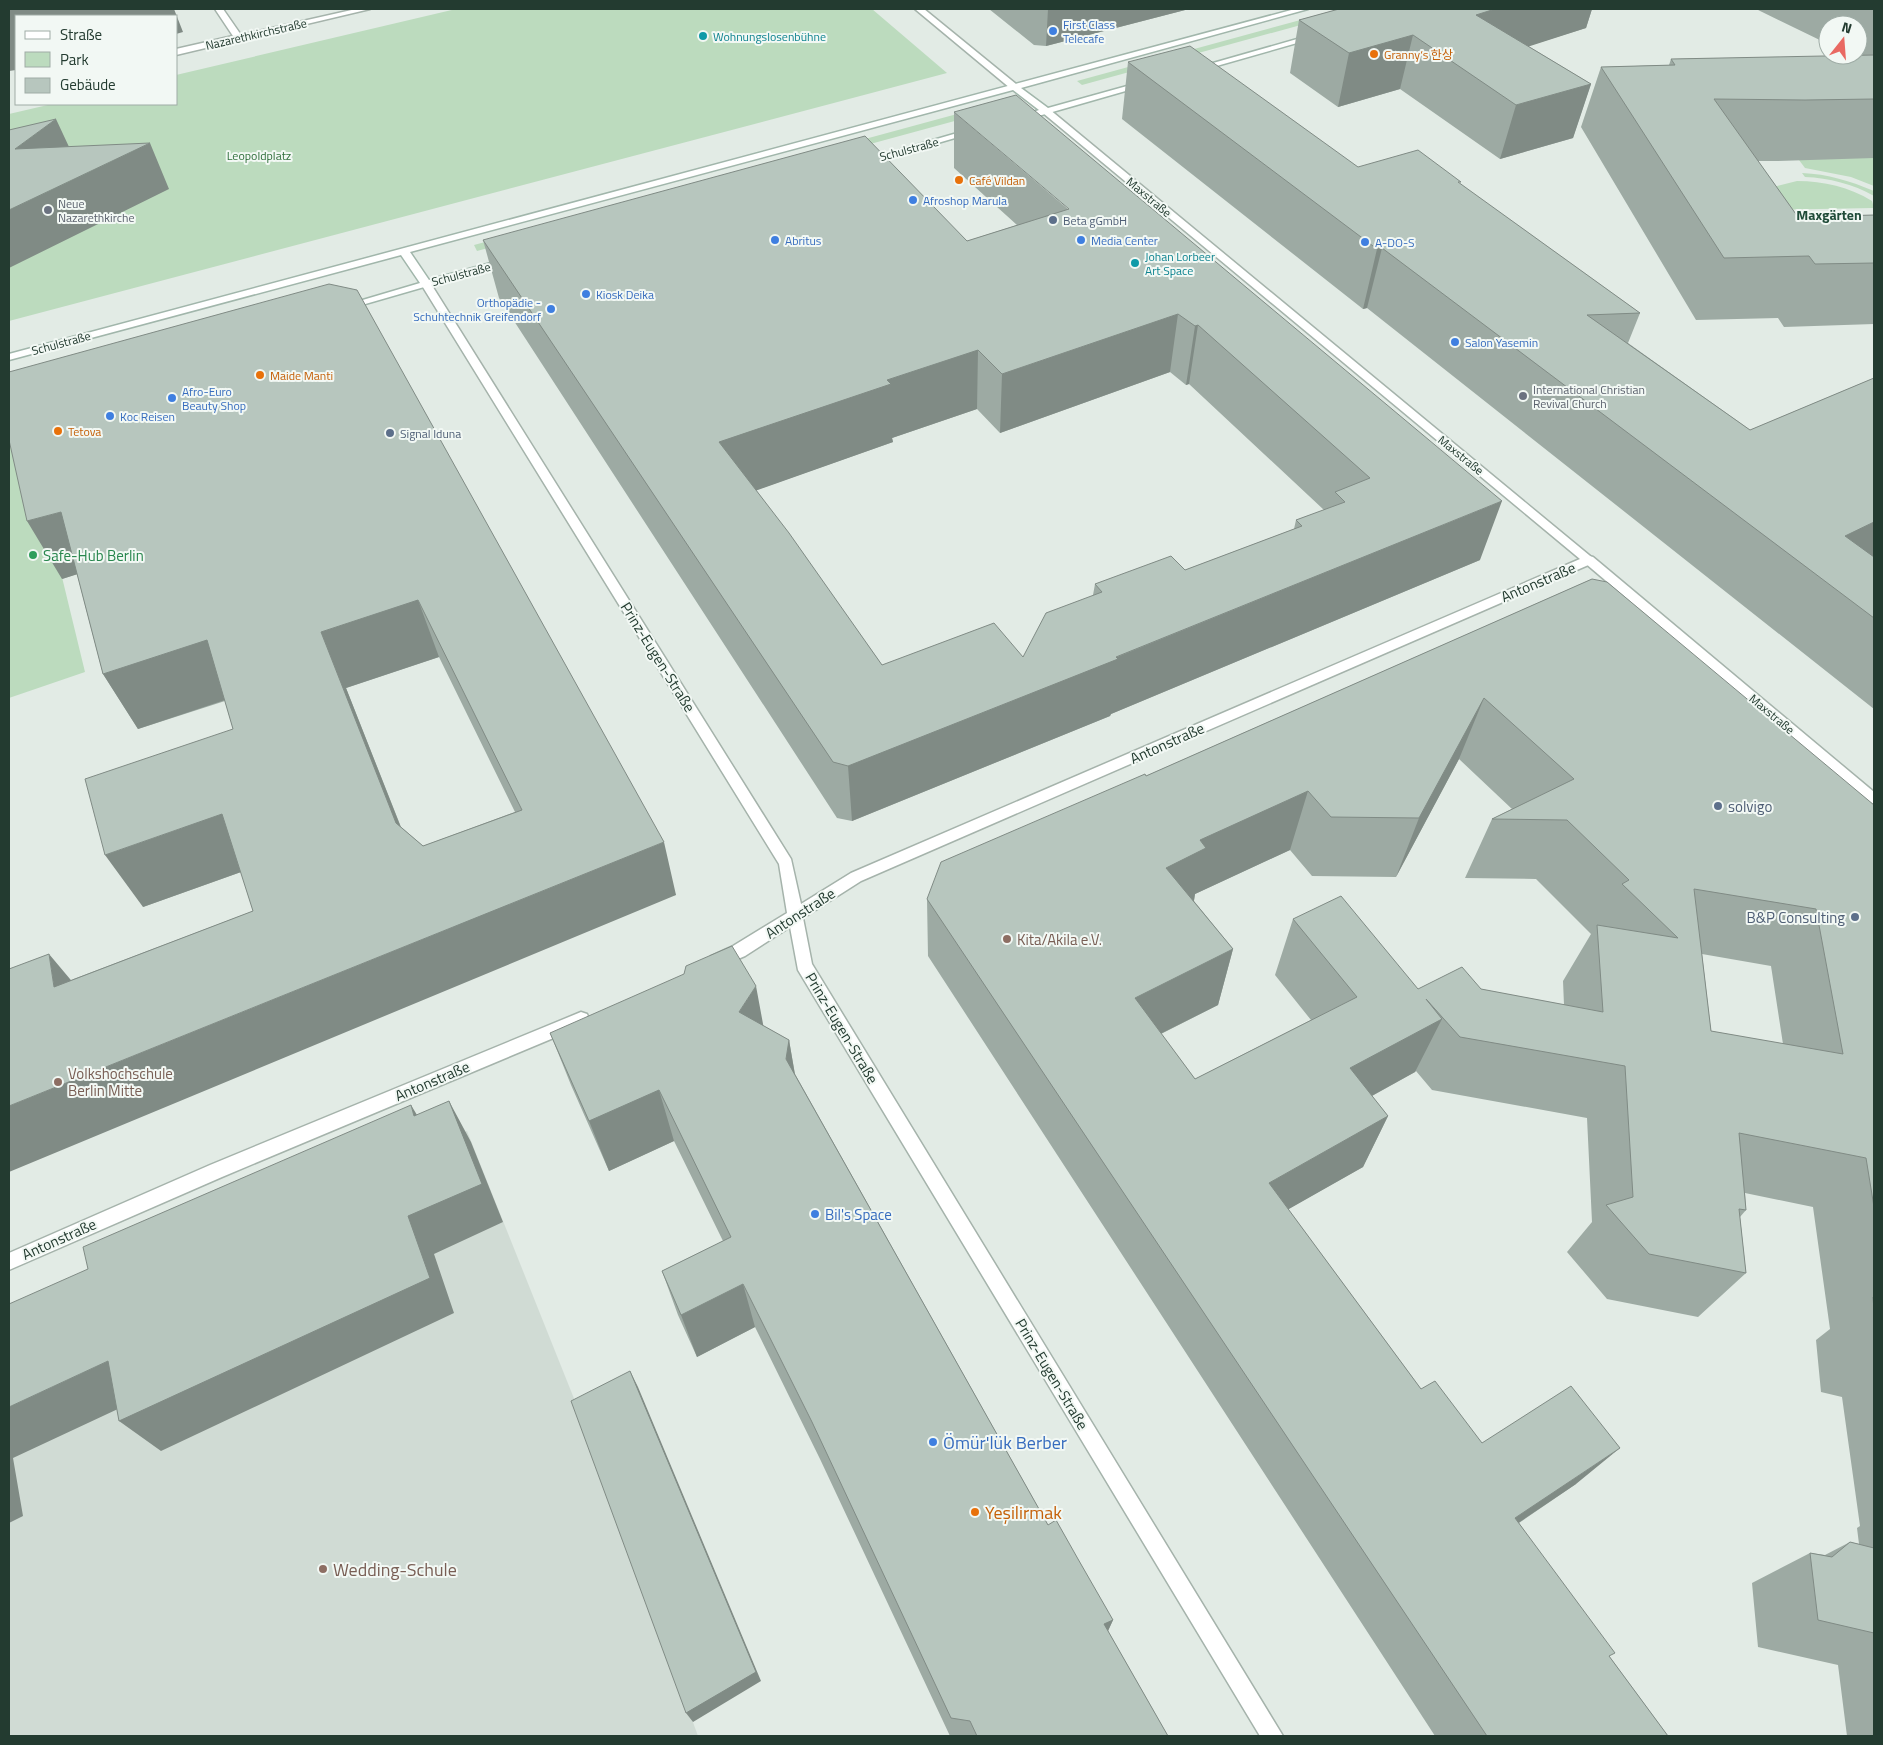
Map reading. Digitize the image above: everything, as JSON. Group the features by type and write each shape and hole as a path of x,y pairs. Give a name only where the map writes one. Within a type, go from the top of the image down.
{"street":[{"path":"219,9 239,38"},
{"name":"Nazarethkirchstraße","path":"178,52 366,9"},
{"path":"919,9 1046,111"},
{"name":"Schulstraße","path":"9,357 1304,9"},
{"path":"1187,72 1320,35"},
{"path":"1010,122 1159,80"},
{"name":"Maxstraße","path":"1046,111 1589,560 1874,800"},
{"name":"Schulstraße","path":"852,165 985,128"},
{"name":"Schulstraße","path":"404,250 426,284"},
{"name":"Schulstraße","path":"332,310 521,258"},
{"name":"Prinz-Eugen-Straße","path":"426,284 786,863 804,966 1272,1736"},
{"name":"Antonstraße","path":"703,967 739,951 856,876 1589,560"},
{"name":"Antonstraße","path":"9,1262 216,1171 595,1013"}],"shaded area":[{"name":"Wedding-Schule","path":"467,1131 581,1416 698,1736 9,1736 9,1335"}],"green space":[{"name":"Leopoldplatz","path":"456,9 872,9 947,73 9,321 9,114 48,105 178,105 178,75"},
{"path":"1341,9 1359,9 1082,85 1077,81"},
{"path":"957,114 962,119 477,251 474,245"},
{"path":"1874,152 1874,186 1851,177 1805,168 1799,160"},
{"path":"1802,173 1830,176 1848,181 1874,191 1874,196 1832,180 1805,177"},
{"path":"1797,181 1817,182 1845,189 1872,201 1874,208 1763,210 1773,187"},
{"name":"Safe-Hub Berlin","path":"27,433 85,672 9,698 9,438"}],"building":[{"path":"1339,9 1495,9 1476,15 1591,84 1516,105 1413,35 1349,53 1299,20"},
{"path":"1190,46 1358,167 1418,150 1461,182 1458,182 1640,313 1587,315 1750,430 1874,378 1874,522 1845,536 1874,557 1874,618 1382,248 1377,249 1128,62"},
{"path":"1868,55 1874,55 1874,99 1714,99 1798,217 1874,215 1874,263 1815,264 1809,256 1724,258 1601,67 1675,65 1671,59 1818,56 1818,65 1868,65"},
{"path":"1016,95 1502,501 1116,657 1118,659 848,766 833,762 483,240 865,136 967,241 1069,209 954,112","holes":["1178,314 1195,326 1198,325 1370,478 1335,492 1345,502 1296,520 1302,526 1185,570 1171,556 1095,584 1102,592 1046,613 1023,657 994,623 882,665 789,533 719,442 891,384 887,380 978,350 1002,374"]},
{"path":"56,119 15,149 150,143 9,210 9,130"},
{"path":"329,284 357,290 664,842 9,1106 9,969 49,954 54,987 253,911 222,814 105,855 85,779 233,729 207,640 103,674 61,512 27,521 9,440 9,372","holes":["418,600 522,810 423,846 396,823 321,632"]},
{"path":"1592,579 1607,582 1874,805 1874,1207 1866,1158 1739,1133 1746,1210 1739,1209 1746,1273 1649,1254 1606,1205 1633,1197 1625,1066 1460,1037 1426,999 1442,1019 1350,1068 1388,1116 1269,1183 1421,1389 1435,1381 1482,1443 1571,1386 1620,1448 1515,1518 1615,1653 1609,1656 1668,1736 1487,1736 927,899 941,862 1145,774 1146,776","holes":["1484,698 1574,779 1492,819 1567,820 1629,880 1622,884 1678,938 1597,925 1603,1012 1481,989 1462,967 1418,989 1341,896 1293,919 1357,997 1195,1079 1135,998 1233,949 1166,868 1206,848 1200,840 1308,791 1331,817 1419,818","1694,889 1816,909 1843,1054 1711,1031"]},
{"path":"732,946 756,986 739,1012 789,1040 786,1059 1048,1525 1056,1520 1113,1620 1104,1624 1168,1736 977,1736 970,1721 951,1718 812,1422 743,1284 681,1315 662,1271 731,1237 659,1090 589,1121 550,1033 684,974 686,966"},
{"path":"449,1101 482,1184 408,1216 430,1278 119,1421 108,1361 9,1407 9,1304 88,1269 83,1247 411,1105 414,1116"},
{"path":"630,1371 756,1672 686,1713 571,1401"},
{"path":"1850,1542 1874,1548 1874,1633 1818,1620 1810,1553 1832,1557"}],"place":[{"name":"First Class Telecafe","path":"1053,31"},
{"name":"Wohnungslosenbühne","path":"703,36"},
{"name":"Granny‘s 한상","path":"1374,54"},
{"name":"Café Vildan","path":"959,180"},
{"name":"Afroshop Marula","path":"913,200"},
{"name":"Neue Nazarethkirche","path":"48,210"},
{"name":"Beta gGmbH","path":"1053,220"},
{"name":"Abritus","path":"775,240"},
{"name":"Media Center","path":"1081,240"},
{"name":"A-DO-S","path":"1365,242"},
{"name":"Johan Lorbeer Art Space","path":"1135,263"},
{"name":"Kiosk Deika","path":"586,294"},
{"name":"Orthopädie - Schuhtechnik Greifendorf","path":"551,309"},
{"name":"Salon Yasemin","path":"1455,342"},
{"name":"Maide Manti","path":"260,375"},
{"name":"International Christian Revival Church","path":"1523,396"},
{"name":"Afro-Euro Beauty Shop","path":"172,398"},
{"name":"Koc Reisen","path":"110,416"},
{"name":"Tetova","path":"58,431"},
{"name":"Signal Iduna","path":"390,433"},
{"name":"Safe-Hub Berlin","path":"33,555"},
{"name":"solvigo","path":"1718,806"},
{"name":"B&P Consulting","path":"1855,917"},
{"name":"Kita/Akila e.V.","path":"1007,939"},
{"name":"Volkshochschule Berlin Mitte","path":"58,1082"},
{"name":"Bil's Space","path":"815,1214"},
{"name":"Ömür'lük Berber","path":"933,1442"},
{"name":"Yeşilirmak","path":"975,1512"},
{"name":"Wedding-Schule","path":"323,1569"}],"district":[{"name":"Maxgärten","path":"1829,214"}]}
